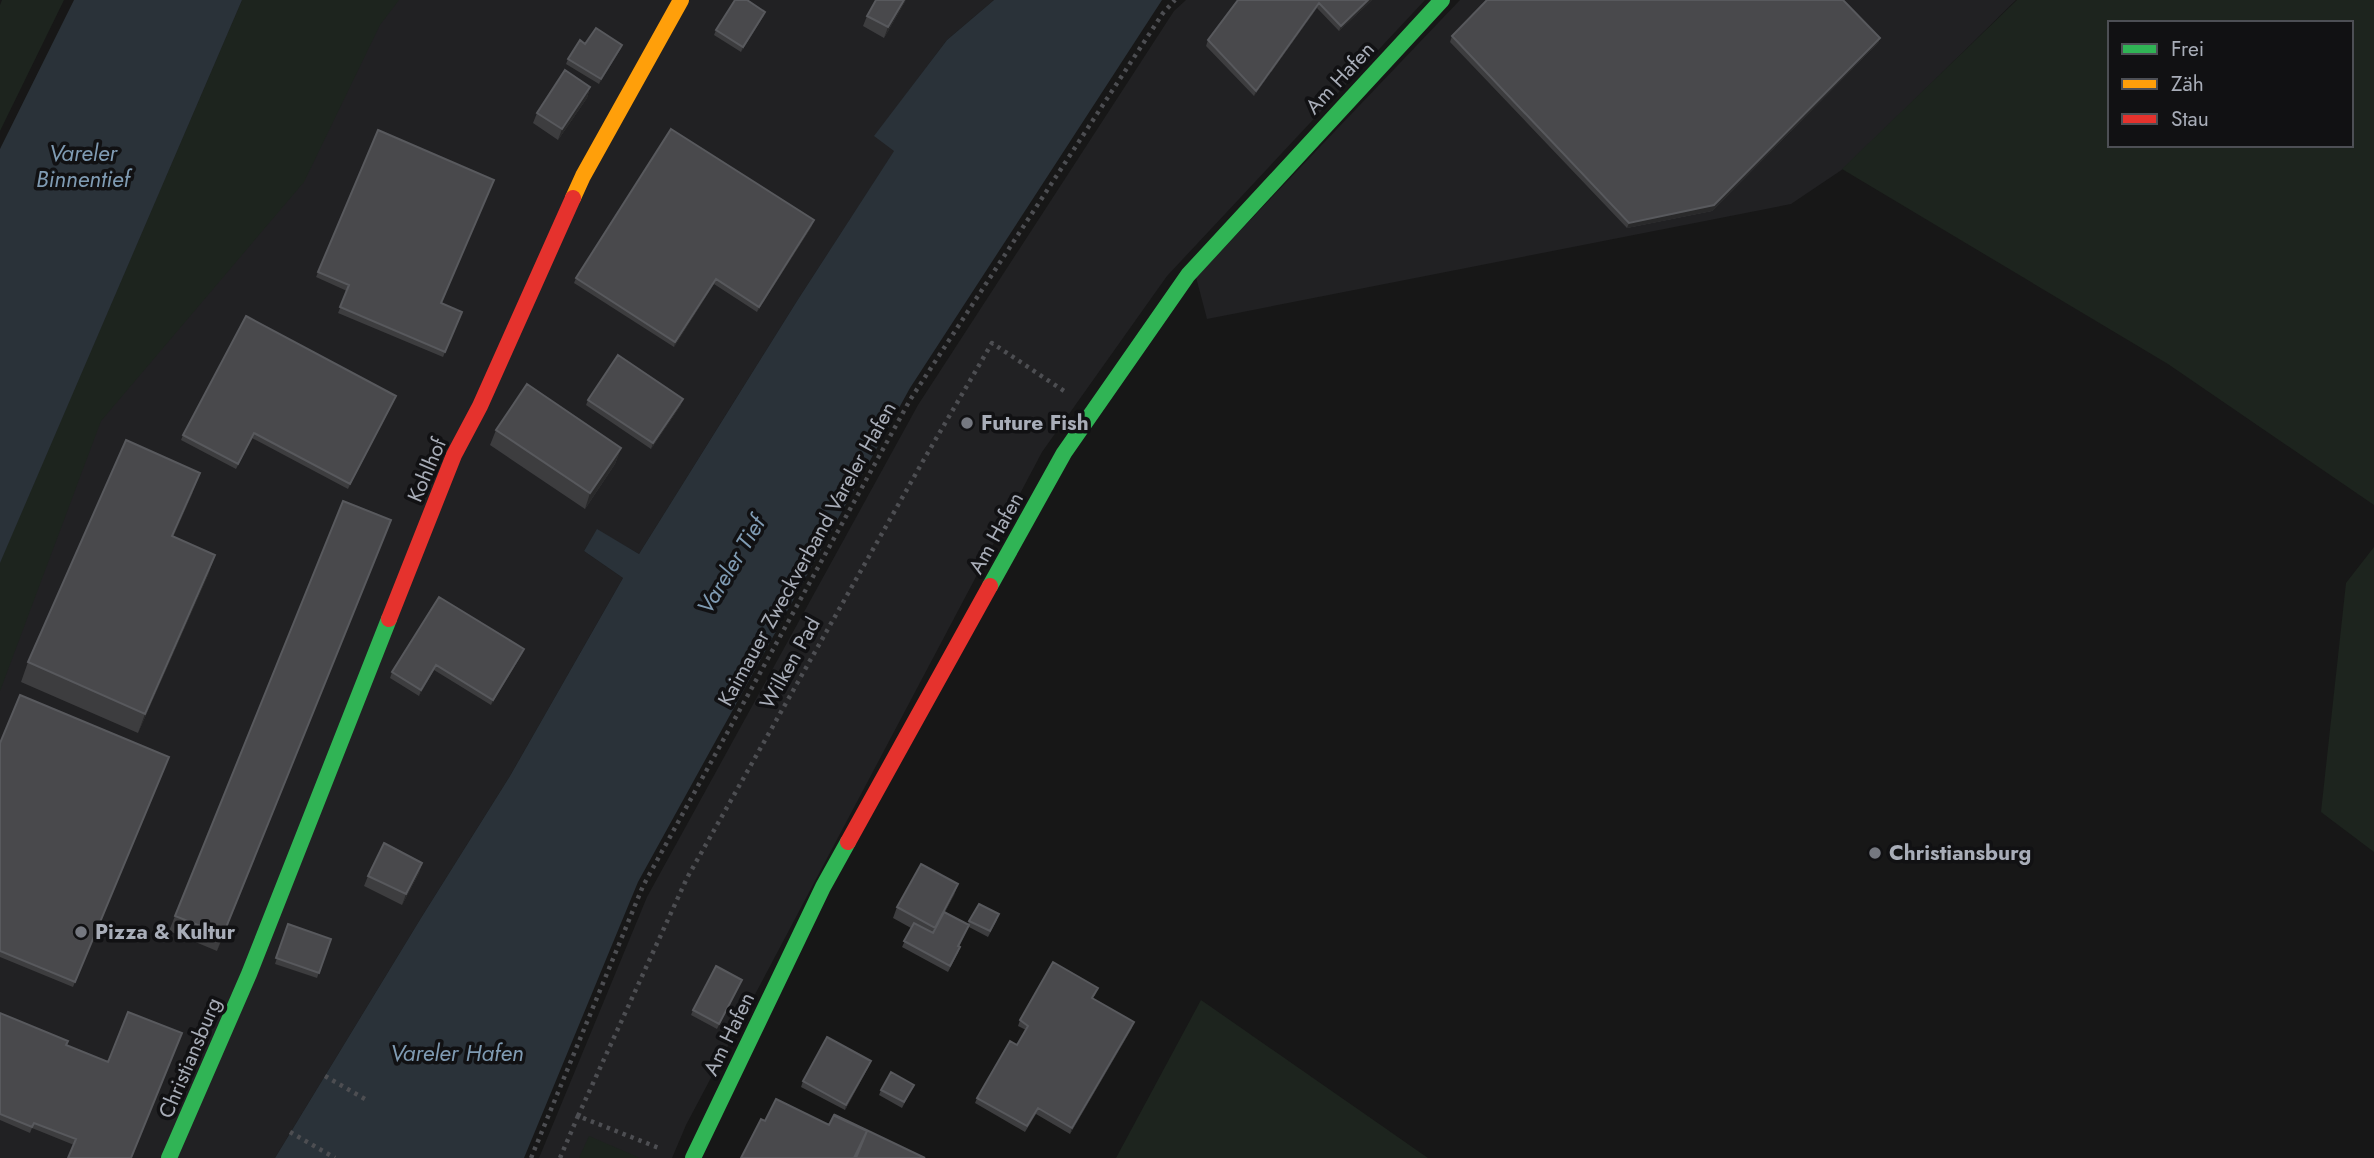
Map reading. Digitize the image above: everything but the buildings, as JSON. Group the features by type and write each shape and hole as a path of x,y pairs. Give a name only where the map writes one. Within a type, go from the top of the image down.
{"street":[{"name":"Kohlhof","path":"249,974 454,455 485,394 583,176 681,0"},
{"name":"Am Hafen","path":"693,1158 824,887 1064,453 1188,275 1442,0"},
{"name":"Christiansburg","path":"169,1158 249,974"}],"path":[{"name":"Kaimauer Zweckverband Vareler Hafen","path":"531,1158 643,886 909,400 1163,13 1175,0"},
{"name":"Wilken Pad","path":"578,1116 687,878 916,472 992,343 1094,410"},
{"path":"325,1076 365,1099"},
{"path":"560,1158 578,1116 671,1153"},
{"path":"290,1132 335,1158"}],"shaded area":[{"path":"2,0 64,0 0,131 0,5"},
{"path":"242,0 994,0 947,40 875,136 895,150 639,554 597,530 584,551 623,578 510,776 275,1158 0,1158 0,563"},
{"path":"242,0 399,0 380,25 304,182 101,421 0,691 0,562"},
{"path":"1186,0 1425,0 1167,276 1042,452 686,1125 672,1158 539,1158 647,897 918,405 1174,11"},
{"path":"1460,0 2016,0 1846,167 1791,204 1207,319 1196,277"},
{"path":"2017,0 2374,0 2374,505 2168,364 1842,169"},
{"path":"2374,547 2374,852 2321,812 2346,583"},
{"path":"1201,1000 1428,1158 1116,1158"},
{"path":"589,1136 640,1158 579,1158"}],"water":[{"name":"Vareler Binnentief","path":"74,0 242,0 0,563 0,149"},
{"name":"Vareler Hafen","path":"994,0 1162,0 910,388 638,882 524,1158 275,1158 510,776 623,578 584,551 597,529 639,554 894,151 874,136 947,40"}],"traffic: fast":[{"path":"990,586 1064,453 1188,275 1442,0"},
{"path":"169,1158 249,974 389,619"},
{"path":"693,1158 823,887 848,842"}],"traffic: slow":[{"path":"573,198 681,0"}],"traffic: jam":[{"path":"389,619 454,455 480,406 573,198"},
{"path":"848,842 990,586"}],"place":[{"name":"Future Fish","path":"967,423"},
{"name":"Christiansburg","path":"1875,853"},
{"name":"Pizza & Kultur","path":"81,932"}],"water label":[{"name":"Vareler Tief","path":"731,565"}]}
